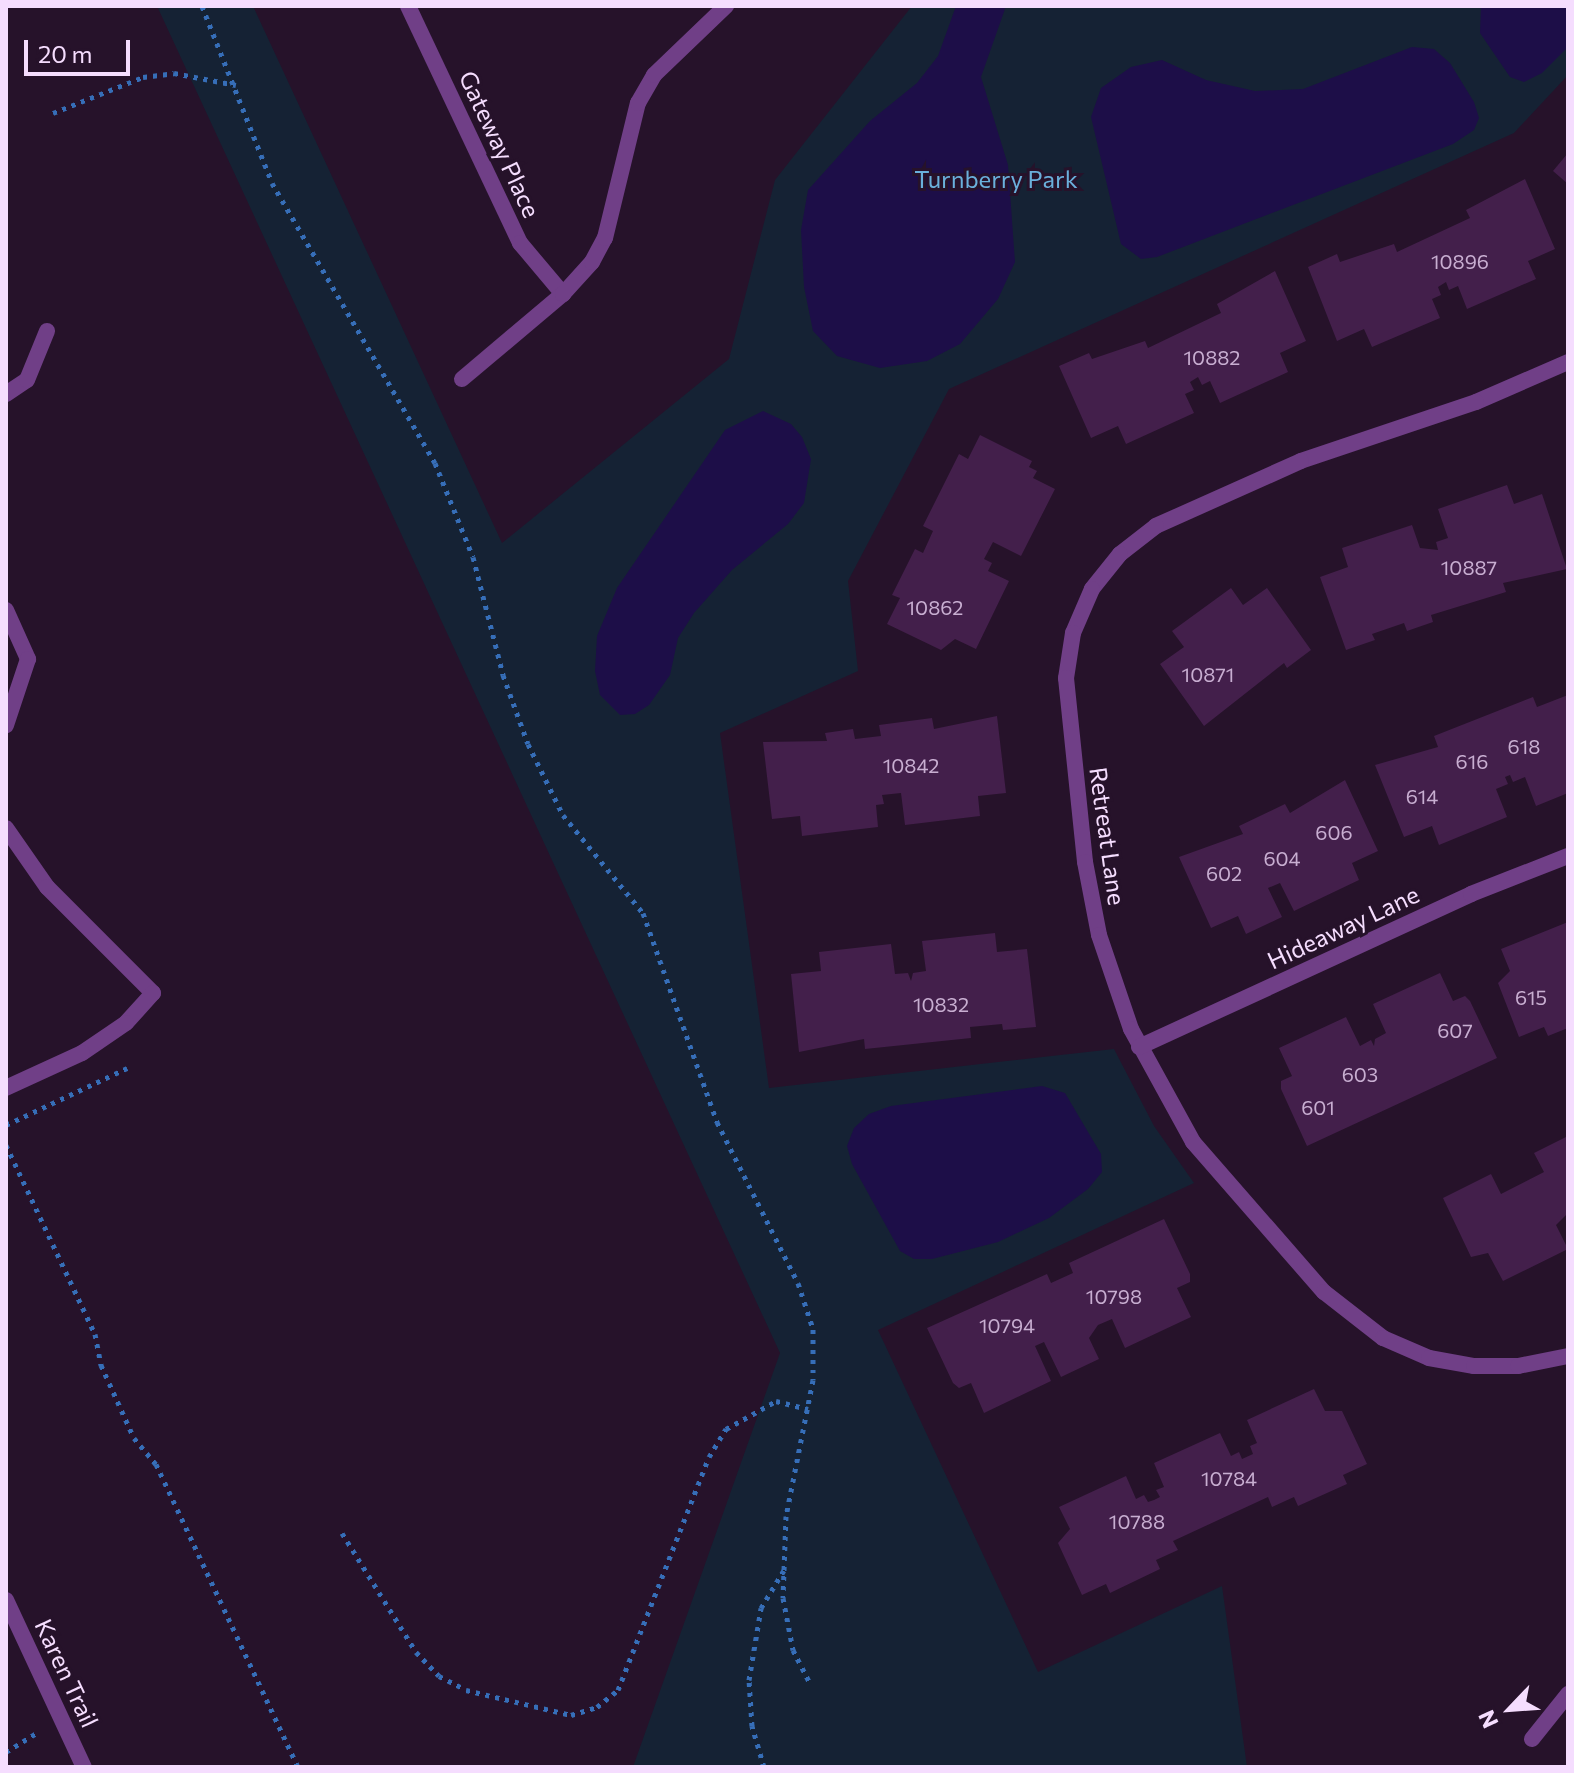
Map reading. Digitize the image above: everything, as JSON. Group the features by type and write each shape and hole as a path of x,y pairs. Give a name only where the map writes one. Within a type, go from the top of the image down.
{"street":[{"name":"Gateway Place","path":"408,6 520,243 563,294"},
{"path":"462,379 563,294 605,238 638,103 654,75 726,6"},
{"path":"6,394 27,380 47,331"},
{"name":"Retreat Lane","path":"1568,362 1476,402 1301,461 1182,514 1130,545 1092,589 1069,646 1066,696 1093,908 1115,987 1139,1047 1175,1114 1216,1173 1351,1317 1394,1345 1458,1364 1518,1366 1568,1356"},
{"path":"6,610 28,659 6,725"},
{"path":"6,828 47,887 153,993 126,1023 82,1053 6,1088"},
{"name":"Hideaway Lane","path":"1139,1047 1471,894 1568,856"},
{"name":"Karen Trail","path":"6,1600 84,1767"},
{"path":"1532,1739 1568,1694"}],"path":[{"path":"202,6 237,85 284,206 435,463 473,557 503,675 528,744 563,815 643,913 717,1122 798,1283 813,1329 808,1409 786,1516 784,1569 793,1650 810,1683"},
{"path":"53,113 143,77 174,73 237,85"},
{"path":"6,1125 127,1068"},
{"path":"6,1145 95,1334 101,1365 134,1438 156,1464 298,1767"},
{"path":"342,1533 416,1652 439,1676 466,1690 571,1715 597,1707 618,1690 709,1457 726,1429 776,1401 808,1409"},
{"path":"764,1767 752,1726 749,1680 761,1608 784,1569"},
{"path":"6,1752 41,1729"}],"green space":[{"name":"Turnberry Park","path":"157,6 253,6 502,543 729,359 775,180 912,6 1568,6 1568,75 1514,133 949,389 848,581 858,671 720,733 769,1088 1114,1049 1154,1126 1194,1183 878,1330 1038,1672 1222,1586 1247,1767 633,1767 780,1353"}],"shaded area":[{"path":"956,6 1006,6 981,77 1008,165 1015,262 998,299 960,344 927,361 880,368 837,356 813,331 804,287 801,230 808,190 870,121 917,83 938,56"},
{"path":"1481,6 1568,6 1568,47 1542,73 1524,82 1510,77 1480,33"},
{"path":"1412,47 1434,49 1450,63 1474,102 1479,118 1474,130 1453,144 1157,257 1141,259 1121,244 1091,117 1101,88 1131,67 1162,60 1206,80 1255,91 1303,89"},
{"path":"763,411 791,424 802,437 811,459 804,503 788,524 732,570 694,613 678,638 670,675 649,705 635,714 620,715 600,695 595,671 597,636 617,588 725,430"},
{"path":"1042,1086 1065,1093 1101,1154 1102,1172 1088,1189 1049,1218 998,1242 932,1259 914,1259 900,1251 852,1164 847,1146 854,1128 869,1114 891,1106"}],"building":[{"path":"1568,153 1568,184 1553,171"},
{"path":"1525,179 1555,249 1528,261 1536,279 1467,309 1458,286 1449,290 1446,282 1438,287 1441,295 1432,299 1440,318 1372,347 1364,329 1337,341 1308,267 1337,254 1340,262 1394,244 1397,252 1470,218 1466,210"},
{"path":"1275,271 1306,341 1280,353 1288,372 1220,403 1210,381 1202,385 1198,377 1190,382 1194,390 1185,394 1194,413 1126,444 1118,426 1091,438 1059,366 1089,353 1092,359 1145,341 1148,348 1221,313 1217,304"},
{"path":"980,435 1032,461 1029,467 1037,471 1033,478 1055,489 1021,556 993,542 984,559 992,563 988,571 1009,581 976,649 955,639 941,650 887,624 900,598 892,595 915,549 923,553 933,531 923,526 959,454 968,459"},
{"path":"1507,485 1514,504 1542,494 1567,569 1503,583 1506,592 1431,615 1433,622 1407,631 1404,623 1372,634 1375,640 1346,650 1320,577 1348,567 1342,548 1412,525 1420,548 1438,550 1436,542 1448,538 1438,509"},
{"path":"1231,588 1243,605 1267,588 1311,650 1287,668 1284,663 1204,726 1160,664 1184,647 1172,631"},
{"path":"1568,695 1568,793 1536,806 1525,777 1513,782 1510,775 1505,777 1508,784 1496,789 1507,817 1439,845 1432,826 1404,837 1375,765 1438,747 1434,736 1533,697 1537,707"},
{"path":"997,716 1006,793 978,796 980,816 905,825 901,793 882,795 884,804 876,805 878,827 802,836 800,816 772,819 763,742 827,741 825,733 853,729 855,739 881,736 879,725 932,718 934,729"},
{"path":"1345,780 1378,851 1352,863 1359,880 1294,911 1280,883 1268,888 1282,917 1246,934 1238,916 1211,928 1179,857 1243,834 1239,826 1285,804 1290,813"},
{"path":"1568,922 1568,1028 1548,1036 1544,1027 1519,1037 1498,983 1510,971 1501,949"},
{"path":"995,933 997,952 1027,949 1036,1027 1003,1030 1002,1024 970,1027 971,1038 865,1049 864,1039 799,1052 791,974 821,971 819,952 891,944 895,974 908,973 911,981 913,973 926,971 922,941"},
{"path":"1440,973 1453,1001 1465,996 1470,1001 1497,1058 1307,1146 1281,1089 1281,1081 1292,1076 1279,1048 1346,1017 1360,1046 1371,1040 1374,1046 1375,1039 1386,1033 1373,1004"},
{"path":"1568,1136 1568,1213 1556,1225 1568,1249 1503,1281 1488,1253 1471,1257 1443,1198 1491,1174 1501,1194 1544,1172 1534,1153"},
{"path":"1164,1219 1190,1274 1190,1282 1177,1288 1191,1317 1125,1348 1112,1319 1098,1325 1089,1338 1099,1359 1061,1377 1044,1342 1035,1346 1051,1381 984,1413 971,1383 959,1388 953,1383 927,1328 1047,1274 1051,1283 1073,1273 1069,1263"},
{"path":"1314,1389 1325,1411 1342,1411 1367,1464 1343,1475 1347,1484 1298,1506 1294,1497 1272,1507 1268,1497 1173,1541 1178,1550 1156,1560 1160,1569 1110,1593 1106,1584 1082,1595 1058,1543 1070,1529 1059,1507 1126,1476 1136,1499 1144,1495 1148,1502 1154,1500 1160,1497 1156,1490 1164,1487 1154,1463 1220,1433 1231,1456 1239,1452 1242,1459 1253,1454 1250,1446 1257,1443 1247,1420"}]}
